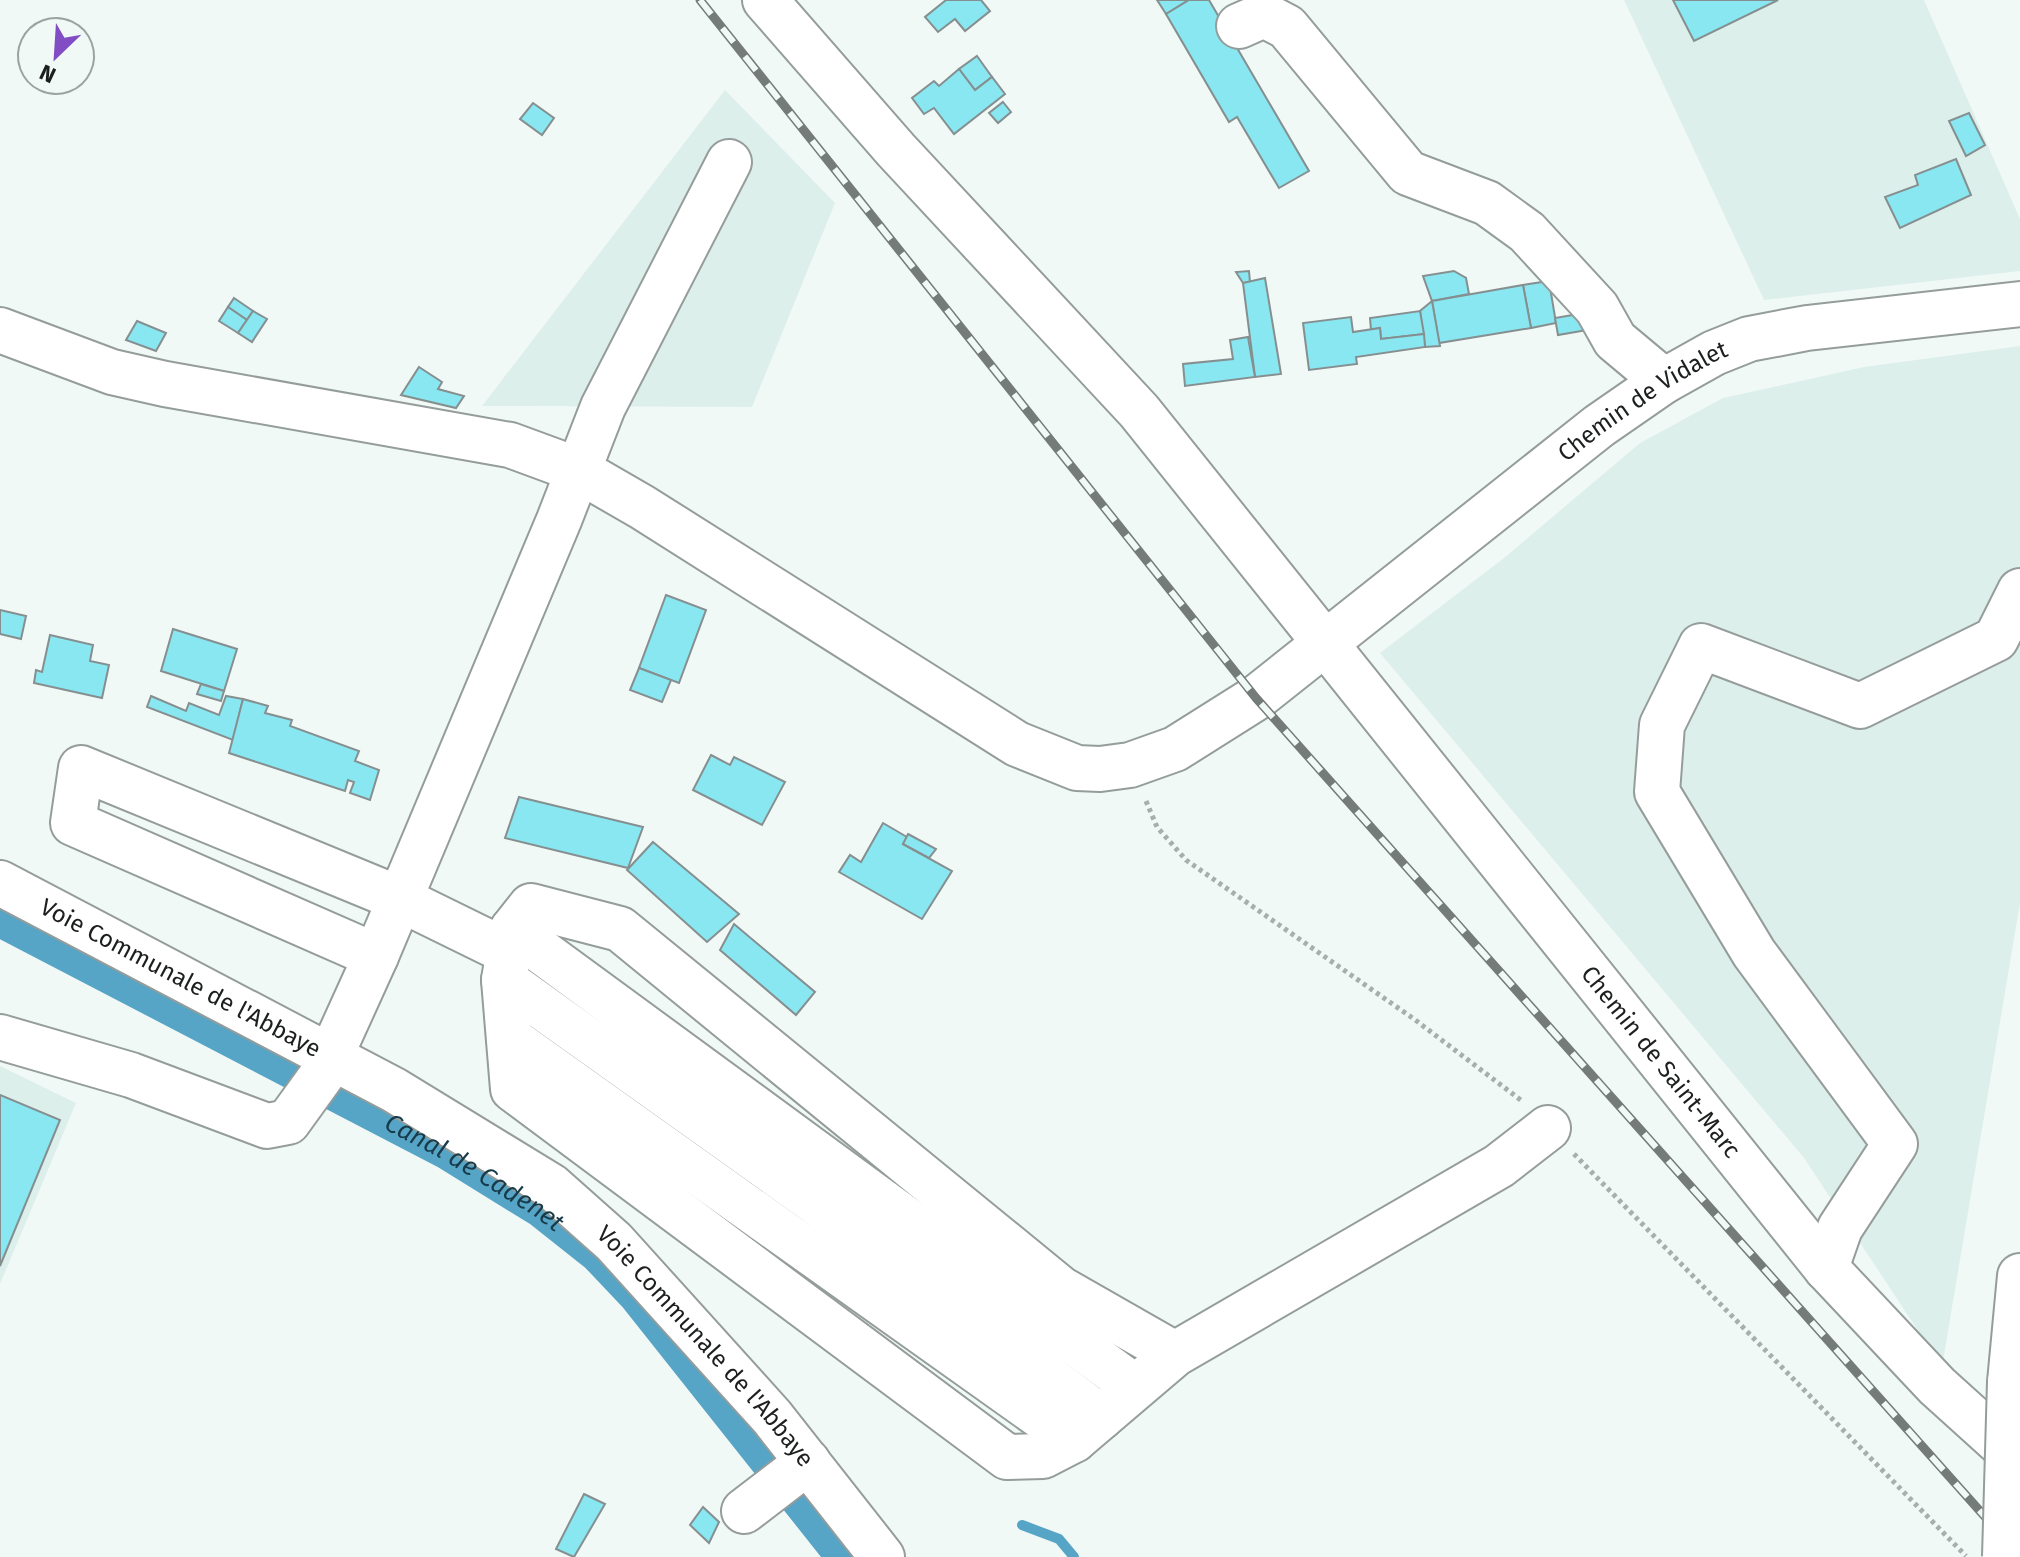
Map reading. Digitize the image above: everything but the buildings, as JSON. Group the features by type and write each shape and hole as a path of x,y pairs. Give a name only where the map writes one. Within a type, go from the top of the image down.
{"street":[{"name":"Chemin de Saint-Marc","path":"765,0 896,150 1139,411 1826,1268 1937,1386 2020,1461"},
{"path":"1239,26 1264,15 1287,27 1408,173 1487,203 1527,232 1597,308 1615,340 1664,381"},
{"path":"0,1037 131,1075 267,1126 288,1122 320,1076 376,956 603,407 729,162"},
{"name":"Chemin de Vidalet","path":"0,330 112,372 510,445 578,470 984,725 1028,749 1077,768 1130,765 1175,749 1256,698 1599,426 1664,381 1749,339 1807,328 2020,304"},
{"path":"1826,1268 1840,1228 1895,1144 1754,953 1657,792 1662,725 1701,646 1860,706 1996,639 2020,591"},
{"path":"376,956 73,823 81,768 400,899 508,954 818,1180 1135,1387"},
{"name":"Voie Communale de l'Abbaye","path":"0,883 102,940 320,1076 469,1134 551,1186 614,1242 772,1417 882,1557"},
{"path":"1175,1354 1061,1289 620,929 531,906 508,954 513,1089 1007,1457 1043,1456 1088,1429 1175,1354 1499,1166 1548,1128"},
{"path":"509,1038 782,1231 1088,1429"},
{"path":"756,1270 857,1123"},
{"path":"818,1180 1088,1429"},
{"path":"2005,1557 2010,1382 2020,1276"},
{"path":"755,1503 807,1463"}],"shaded area":[{"path":"1624,0 1924,0 2020,219 2020,271 1764,300"},
{"path":"725,90 835,203 752,407 482,406"},
{"path":"2020,346 2020,903 1942,1367 1804,1158 1380,653 1504,558 1640,443 1723,398 1864,367"},
{"path":"0,1066 76,1103 0,1284"}],"waterway":[{"name":"Canal de Cadenet","path":"0,919 446,1151 540,1209 598,1255 636,1295 844,1557"},
{"path":"1022,1525 1059,1539 1074,1557"}],"railway":[{"path":"700,0 1256,698 2020,1556"}]}
